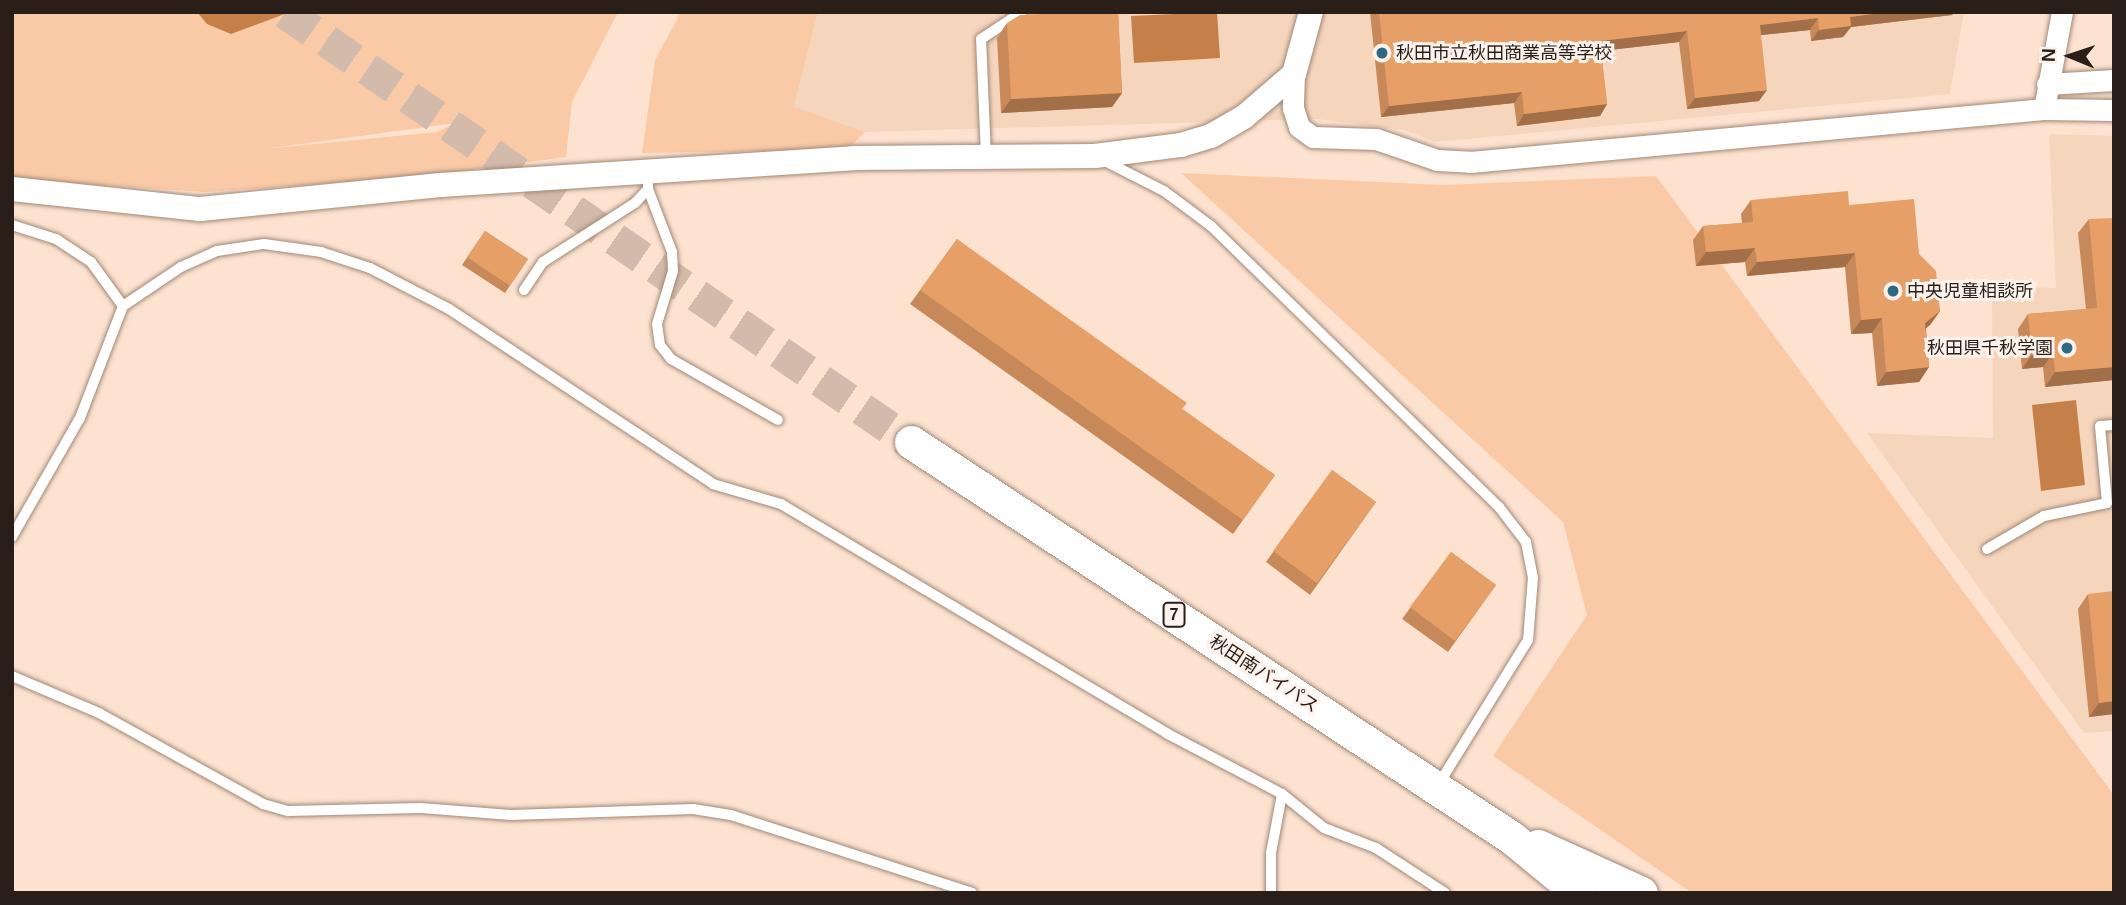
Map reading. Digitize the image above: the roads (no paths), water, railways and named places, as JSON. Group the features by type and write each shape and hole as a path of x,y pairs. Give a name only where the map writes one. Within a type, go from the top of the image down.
{"highway":[{"name":"秋田南バイパス","path":"911,442 1512,838 1579,893"},
{"name":"秋田南バイパス","path":"1512,838 1554,851 1641,893"}],"street":[{"path":"1311,12 1294,74 1293,108 1299,127 1313,137 1376,139 1437,160 1470,162 2044,109 2114,110"},
{"path":"2044,109 2062,12"},
{"path":"12,189 200,209 441,185 648,182 853,158 1096,156 1211,136 1244,117 1294,74"},
{"path":"2047,84 2114,80"}],"lane":[{"path":"986,157 981,39 1022,12"},
{"path":"1096,156 1164,191 1211,226 1499,507 1526,542 1533,577 1528,640 1437,788"},
{"path":"524,290 543,262 635,203 648,182"},
{"path":"648,182 673,262 657,324 660,345 671,359 778,420"},
{"path":"12,225 55,239 90,262 123,306"},
{"path":"12,537 80,418 123,306 181,267 216,251 264,244 321,251 370,268 449,309 713,484 781,504 1166,733 1282,794 1324,828 1377,848 1446,893"},
{"path":"1987,549 2044,516 2107,503 2100,426 2114,425"},
{"path":"12,676 99,713 263,804 288,811 421,808 510,815 693,809 731,815 972,893"},
{"path":"1270,893 1271,853 1282,794"}],"tunnel":[{"path":"285,12 911,442"}],"place":[{"name":"秋田市立秋田商業高等学校","path":"1382,53"},
{"name":"中央児童相談所","path":"1893,291"},
{"name":"秋田県千秋学園","path":"2067,348"}]}
